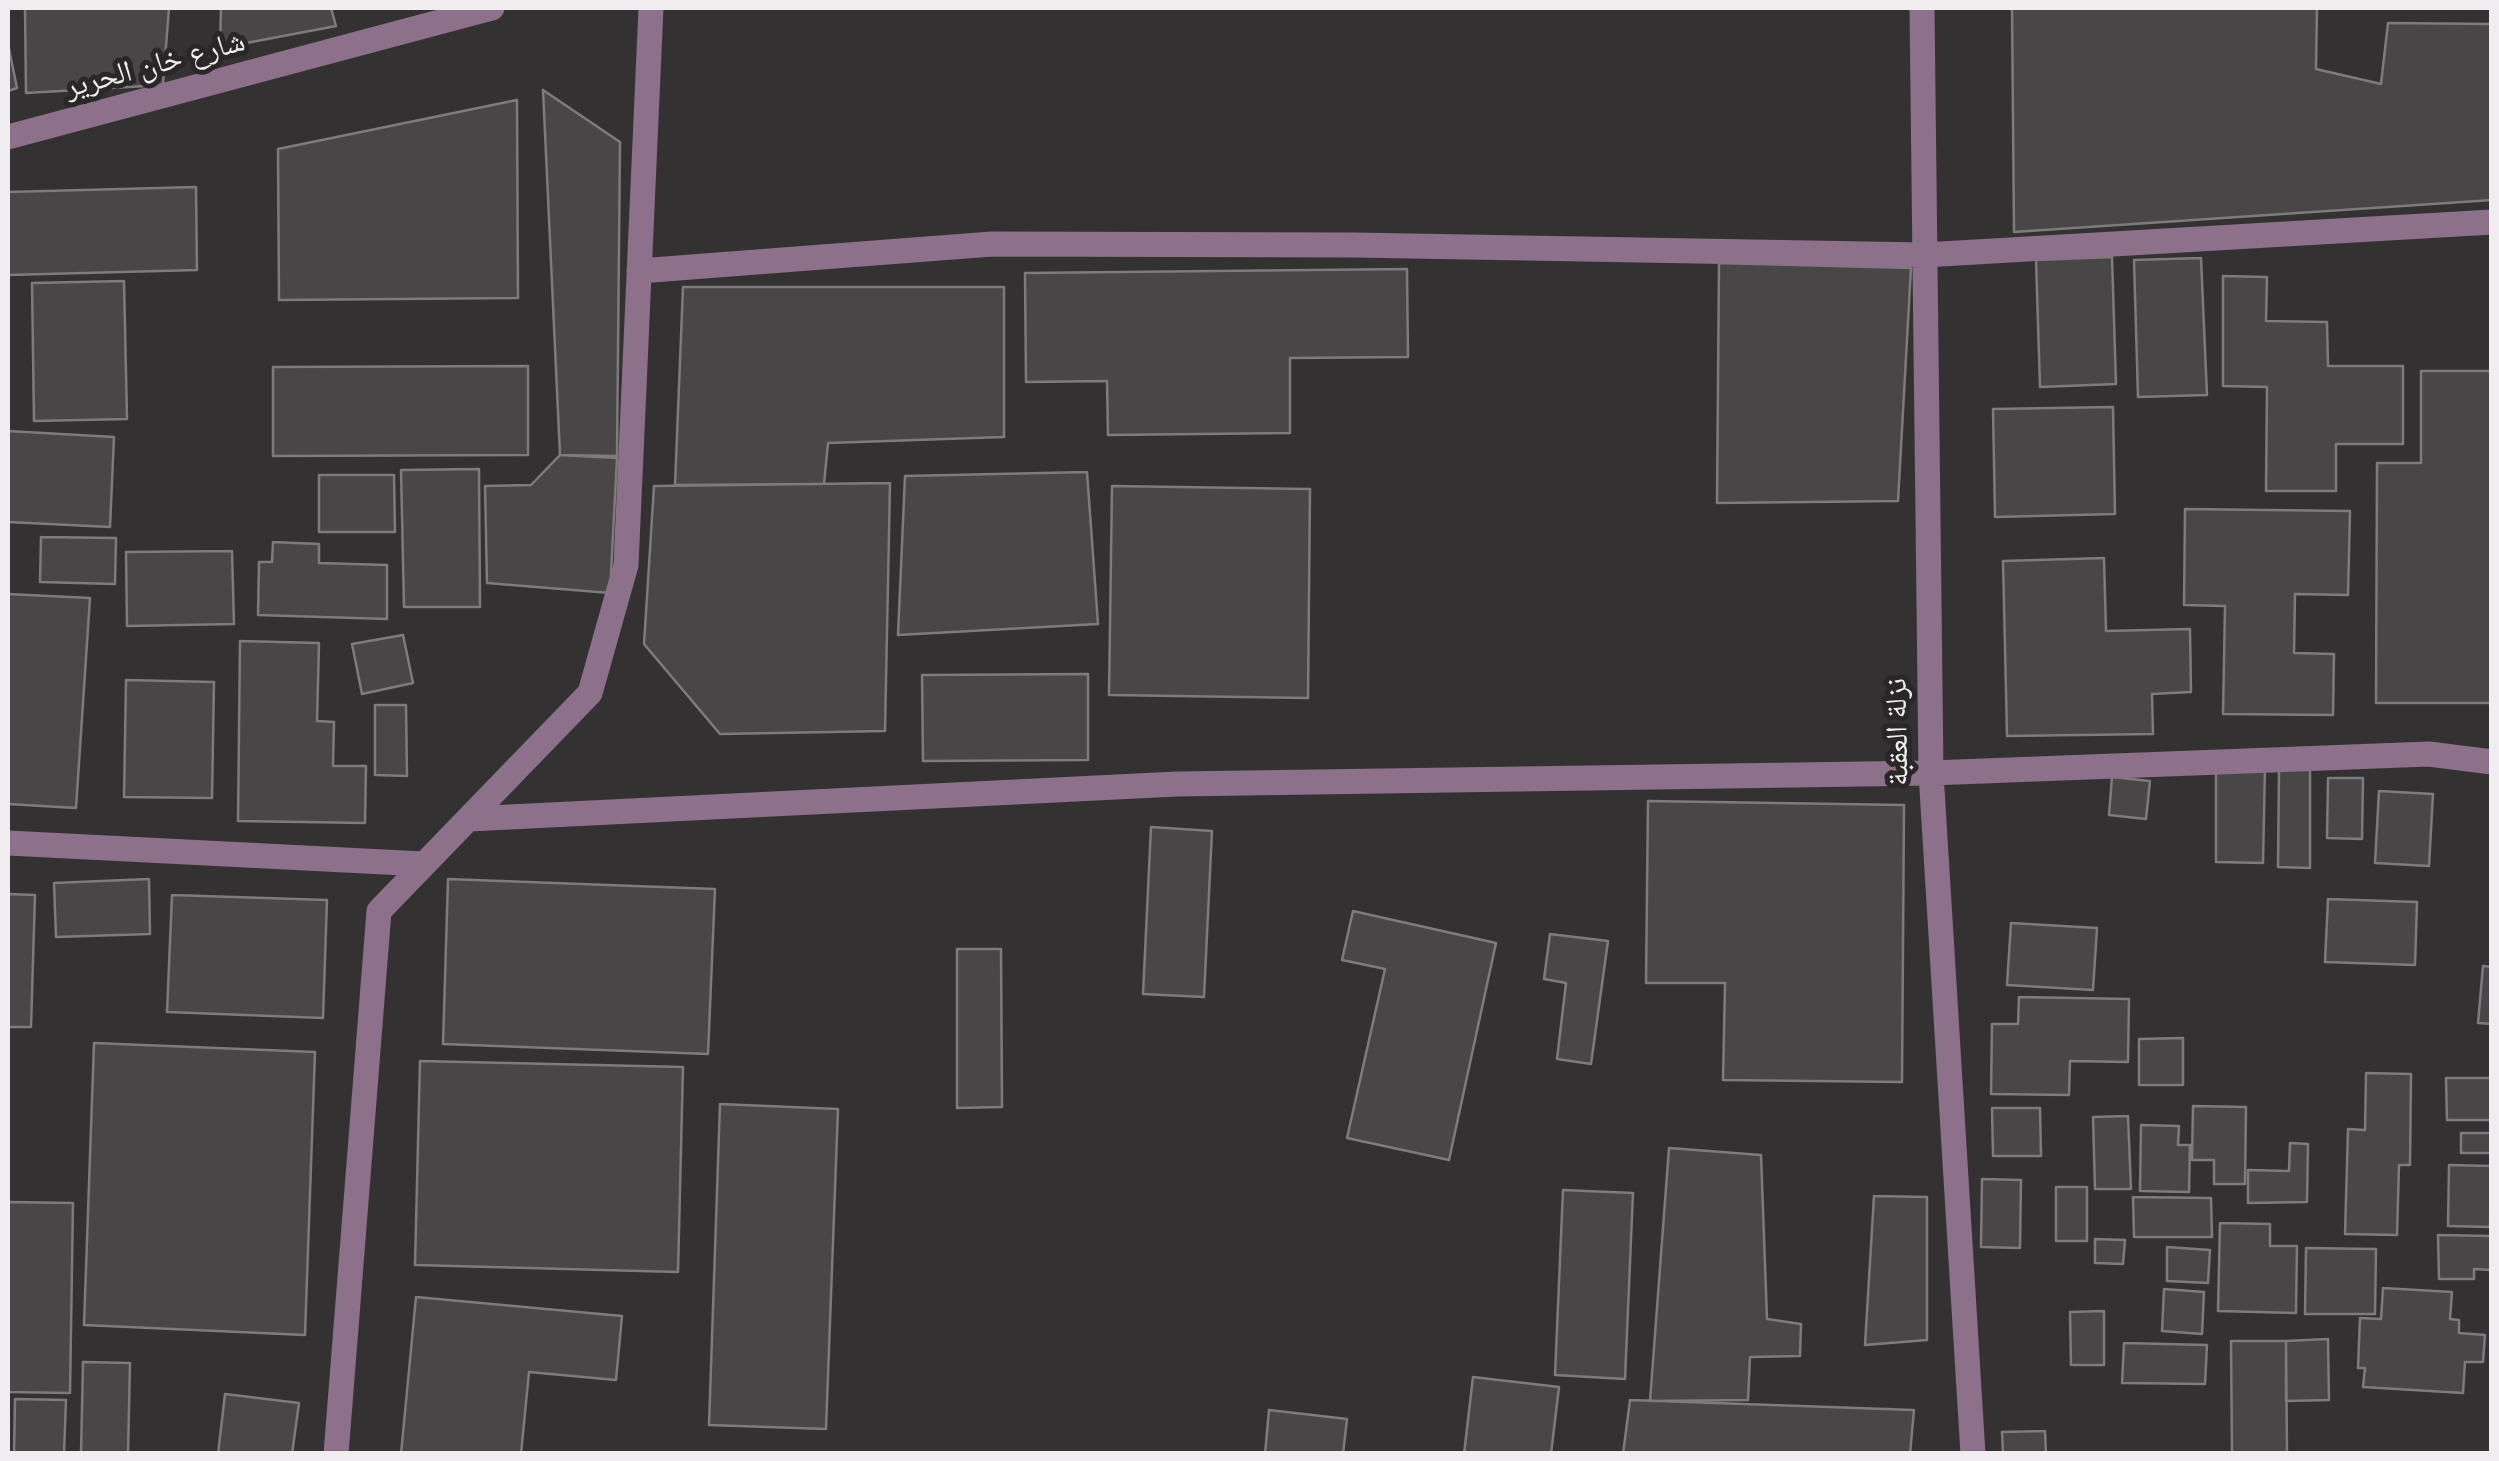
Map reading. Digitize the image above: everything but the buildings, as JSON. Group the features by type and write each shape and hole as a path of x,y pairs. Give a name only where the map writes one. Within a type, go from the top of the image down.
{"street":[{"name":"شارع خان الحرير","path":"8,138 492,8"},
{"path":"336,1454 379,910 590,693 626,565 651,8"},
{"name":"نزلة العقبة","path":"1922,8 1931,773 1974,1454"},
{"path":"639,271 992,244 1354,245 1924,255 2492,222"},
{"path":"468,818 1176,784 1931,773 2428,754 2492,762"},
{"path":"8,843 424,864"}]}
